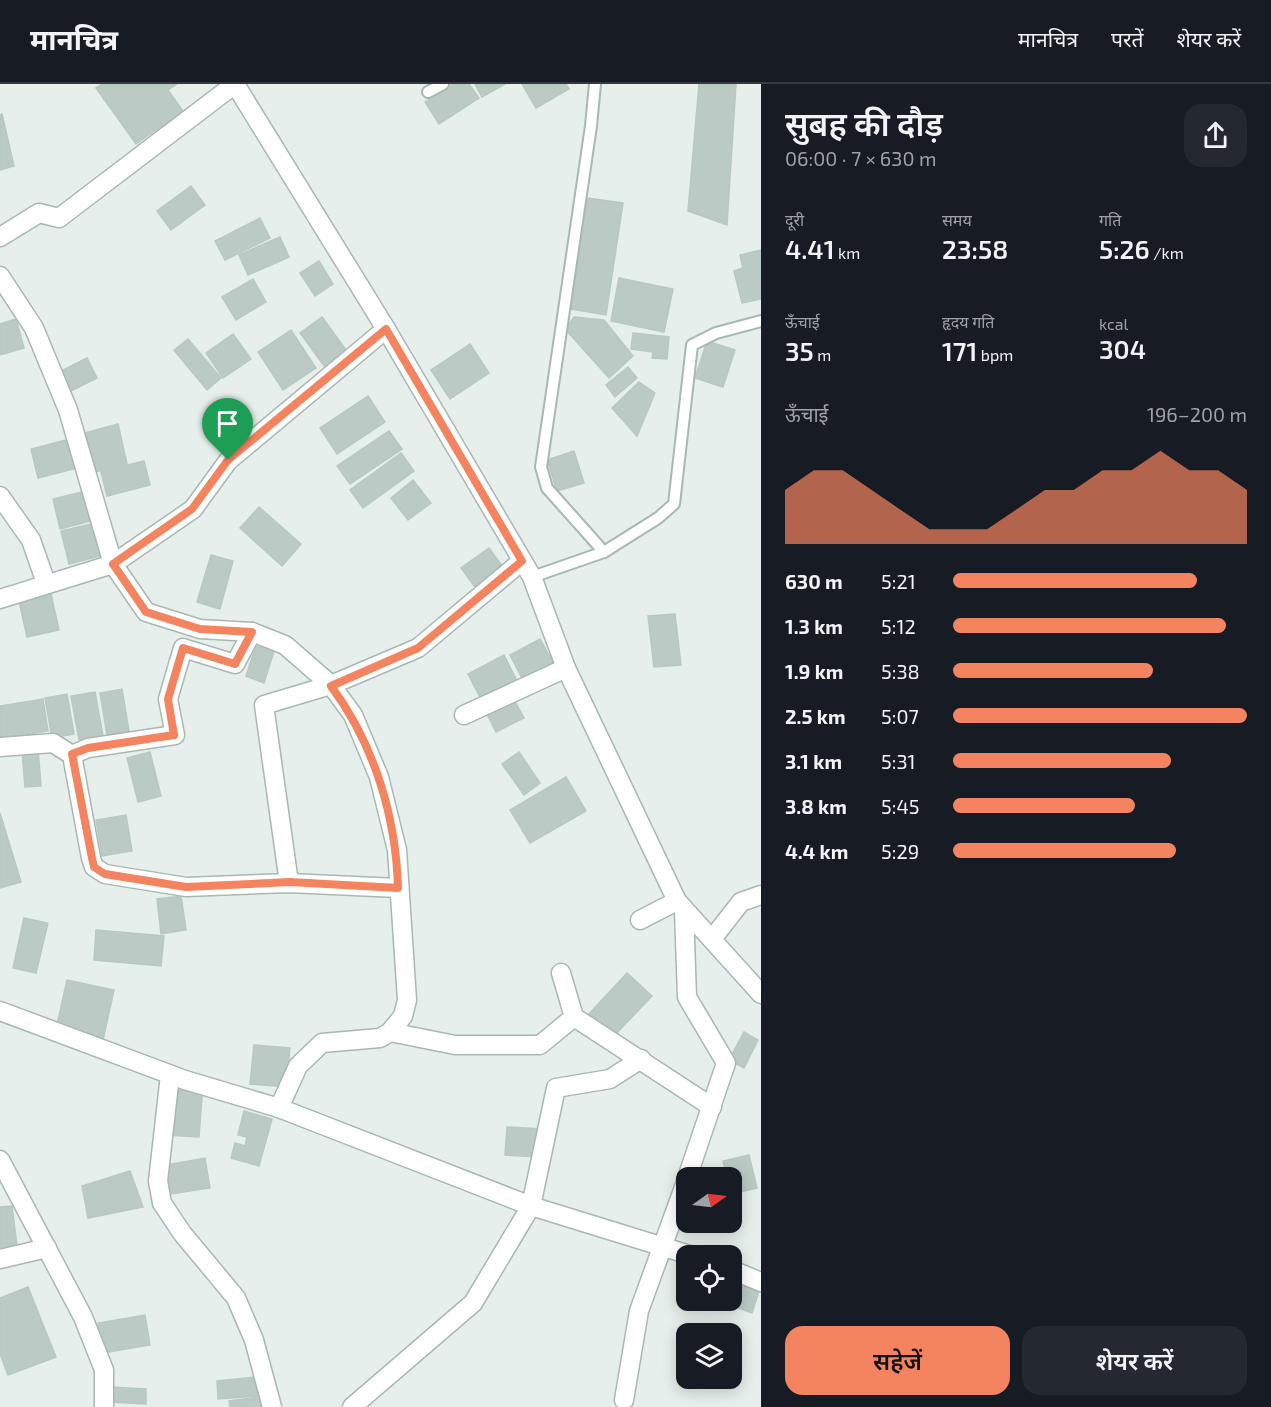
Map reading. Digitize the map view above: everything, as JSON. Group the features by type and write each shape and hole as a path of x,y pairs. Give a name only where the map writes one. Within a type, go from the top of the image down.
{"street":[{"path":"0,237 39,213 59,218 235,84 386,329 532,577 566,668 680,906 761,994"},
{"path":"0,276 34,328 68,410 113,564 146,612 200,629 252,632 285,645 331,686 353,715 379,777 397,850 407,1000 403,1016 390,1032 380,1038 322,1043 298,1066 279,1108"},
{"path":"0,599 113,564 192,509 228,460 386,329"},
{"path":"0,496 31,540 46,583"},
{"path":"290,882 264,705 331,686 418,648 522,561"},
{"path":"72,754 88,748 174,735 168,699 183,648 235,664 252,632"},
{"path":"464,715 566,668"},
{"path":"0,747 53,743 72,754 94,867 105,874 186,887 290,882 398,888"},
{"path":"712,939 741,902 761,895"},
{"path":"640,920 680,906"},
{"path":"680,906 687,997 726,1063 691,1167"},
{"path":"561,973 574,1017 712,1107"},
{"path":"0,1011 170,1075 279,1108 531,1206 676,1250"},
{"path":"390,1032 455,1046 540,1045 574,1017"},
{"path":"352,1407 472,1303 531,1206 556,1088 610,1079 641,1059"},
{"path":"170,1075 158,1181 162,1203 182,1233 236,1298 254,1340 272,1407"},
{"path":"0,1160 83,1317 104,1370 104,1407"},
{"path":"624,1400 639,1311 676,1210"},
{"path":"0,1259 47,1248"},
{"path":"742,1274 761,1281"}],"lane":[{"path":"428,92 442,84"},
{"path":"595,84 591,126 541,467 547,488 604,552"},
{"path":"532,577 604,552 658,518 674,504 692,345 716,333 761,321"}],"building":[{"path":"102,84 177,84 168,90 183,111 136,144 96,88"},
{"path":"453,84 469,84 479,98 439,124 425,102"},
{"path":"475,84 505,84 482,97"},
{"path":"522,84 566,84 569,89 536,108"},
{"path":"699,84 736,84 727,225 688,211"},
{"path":"2,114 14,166 0,170 0,115"},
{"path":"191,186 205,205 171,230 157,211"},
{"path":"587,198 623,203 606,315 570,309"},
{"path":"260,218 270,238 225,260 215,241"},
{"path":"280,237 289,257 248,275 239,255"},
{"path":"761,250 761,299 742,303 734,271 743,268 740,255"},
{"path":"319,261 333,284 315,296 300,273"},
{"path":"619,278 673,289 664,332 611,321"},
{"path":"253,279 266,302 236,320 222,297"},
{"path":"322,317 349,354 327,370 300,333"},
{"path":"574,317 604,320 633,356 609,378 565,329"},
{"path":"16,319 24,348 0,355 0,324"},
{"path":"291,330 316,368 283,390 258,352"},
{"path":"633,333 669,337 667,359 652,358 653,352 631,349"},
{"path":"233,334 251,359 223,378 206,353"},
{"path":"188,339 221,378 207,390 174,350"},
{"path":"707,341 735,350 723,387 695,378"},
{"path":"470,344 489,373 450,399 431,370"},
{"path":"87,358 97,378 69,392 59,372"},
{"path":"628,367 637,378 615,397 606,385"},
{"path":"639,382 655,393 637,436 612,408"},
{"path":"368,396 385,422 337,454 320,428"},
{"path":"118,424 127,464 95,472 85,433"},
{"path":"389,431 402,449 350,484 337,466"},
{"path":"74,438 81,467 38,478 31,449"},
{"path":"574,451 584,483 557,491 547,460"},
{"path":"401,453 414,471 363,508 350,490"},
{"path":"144,461 150,485 107,496 101,472"},
{"path":"413,480 431,503 408,520 391,498"},
{"path":"86,491 94,520 60,529 53,499"},
{"path":"259,507 301,544 282,566 240,528"},
{"path":"96,523 104,555 69,564 61,531"},
{"path":"489,548 505,570 477,590 461,568"},
{"path":"211,555 233,561 220,609 197,602"},
{"path":"51,594 59,630 27,637 19,601"},
{"path":"675,614 681,665 654,667 648,616"},
{"path":"258,639 276,645 264,683 246,676"},
{"path":"540,639 556,667 525,684 510,655"},
{"path":"504,655 519,685 483,703 468,674"},
{"path":"122,689 130,737 108,741 100,693"},
{"path":"95,692 103,736 79,740 71,696"},
{"path":"67,694 74,734 52,738 45,698"},
{"path":"511,694 524,718 496,732 484,708"},
{"path":"43,699 48,731 0,739 0,706"},
{"path":"38,749 41,786 25,787 22,751"},
{"path":"150,752 161,796 138,802 127,758"},
{"path":"519,752 540,783 524,795 502,764"},
{"path":"566,777 586,811 530,843 510,810"},
{"path":"0,813 21,882 0,888"},
{"path":"126,815 132,851 102,856 96,820"},
{"path":"181,896 186,930 161,934 157,899"},
{"path":"24,918 48,923 36,973 13,968"},
{"path":"96,930 164,936 161,966 94,960"},
{"path":"627,973 652,996 613,1037 589,1014"},
{"path":"67,980 114,990 103,1040 56,1029"},
{"path":"744,1032 758,1040 744,1068 729,1060"},
{"path":"254,1045 290,1048 286,1087 250,1084"},
{"path":"170,1087 202,1096 199,1137 166,1135"},
{"path":"244,1111 272,1119 259,1166 231,1158 235,1143 245,1146 247,1137 238,1135"},
{"path":"507,1127 542,1129 540,1157 505,1155"},
{"path":"749,1155 757,1188 742,1192 742,1167 724,1167 723,1161"},
{"path":"205,1158 210,1188 165,1195 160,1166"},
{"path":"130,1171 143,1207 88,1218 82,1186"},
{"path":"12,1206 17,1246 0,1248 0,1207"},
{"path":"742,1278 761,1285 752,1313 742,1309"},
{"path":"28,1287 56,1357 8,1375 0,1354 0,1298"},
{"path":"145,1315 150,1345 103,1353 98,1323"},
{"path":"256,1377 258,1396 218,1399 217,1381"},
{"path":"111,1387 146,1389 146,1404 110,1402"},
{"path":"268,1396 270,1407 230,1407 229,1401"}],"route":[{"path":"386,329 522,561 418,648 331,686 353,715 379,777 397,850 398,888 290,882 186,887 105,874 94,867 72,754 88,748 174,735 168,699 183,648 235,664 252,632 200,629 146,612 113,564 192,509 228,460 386,329"}]}
